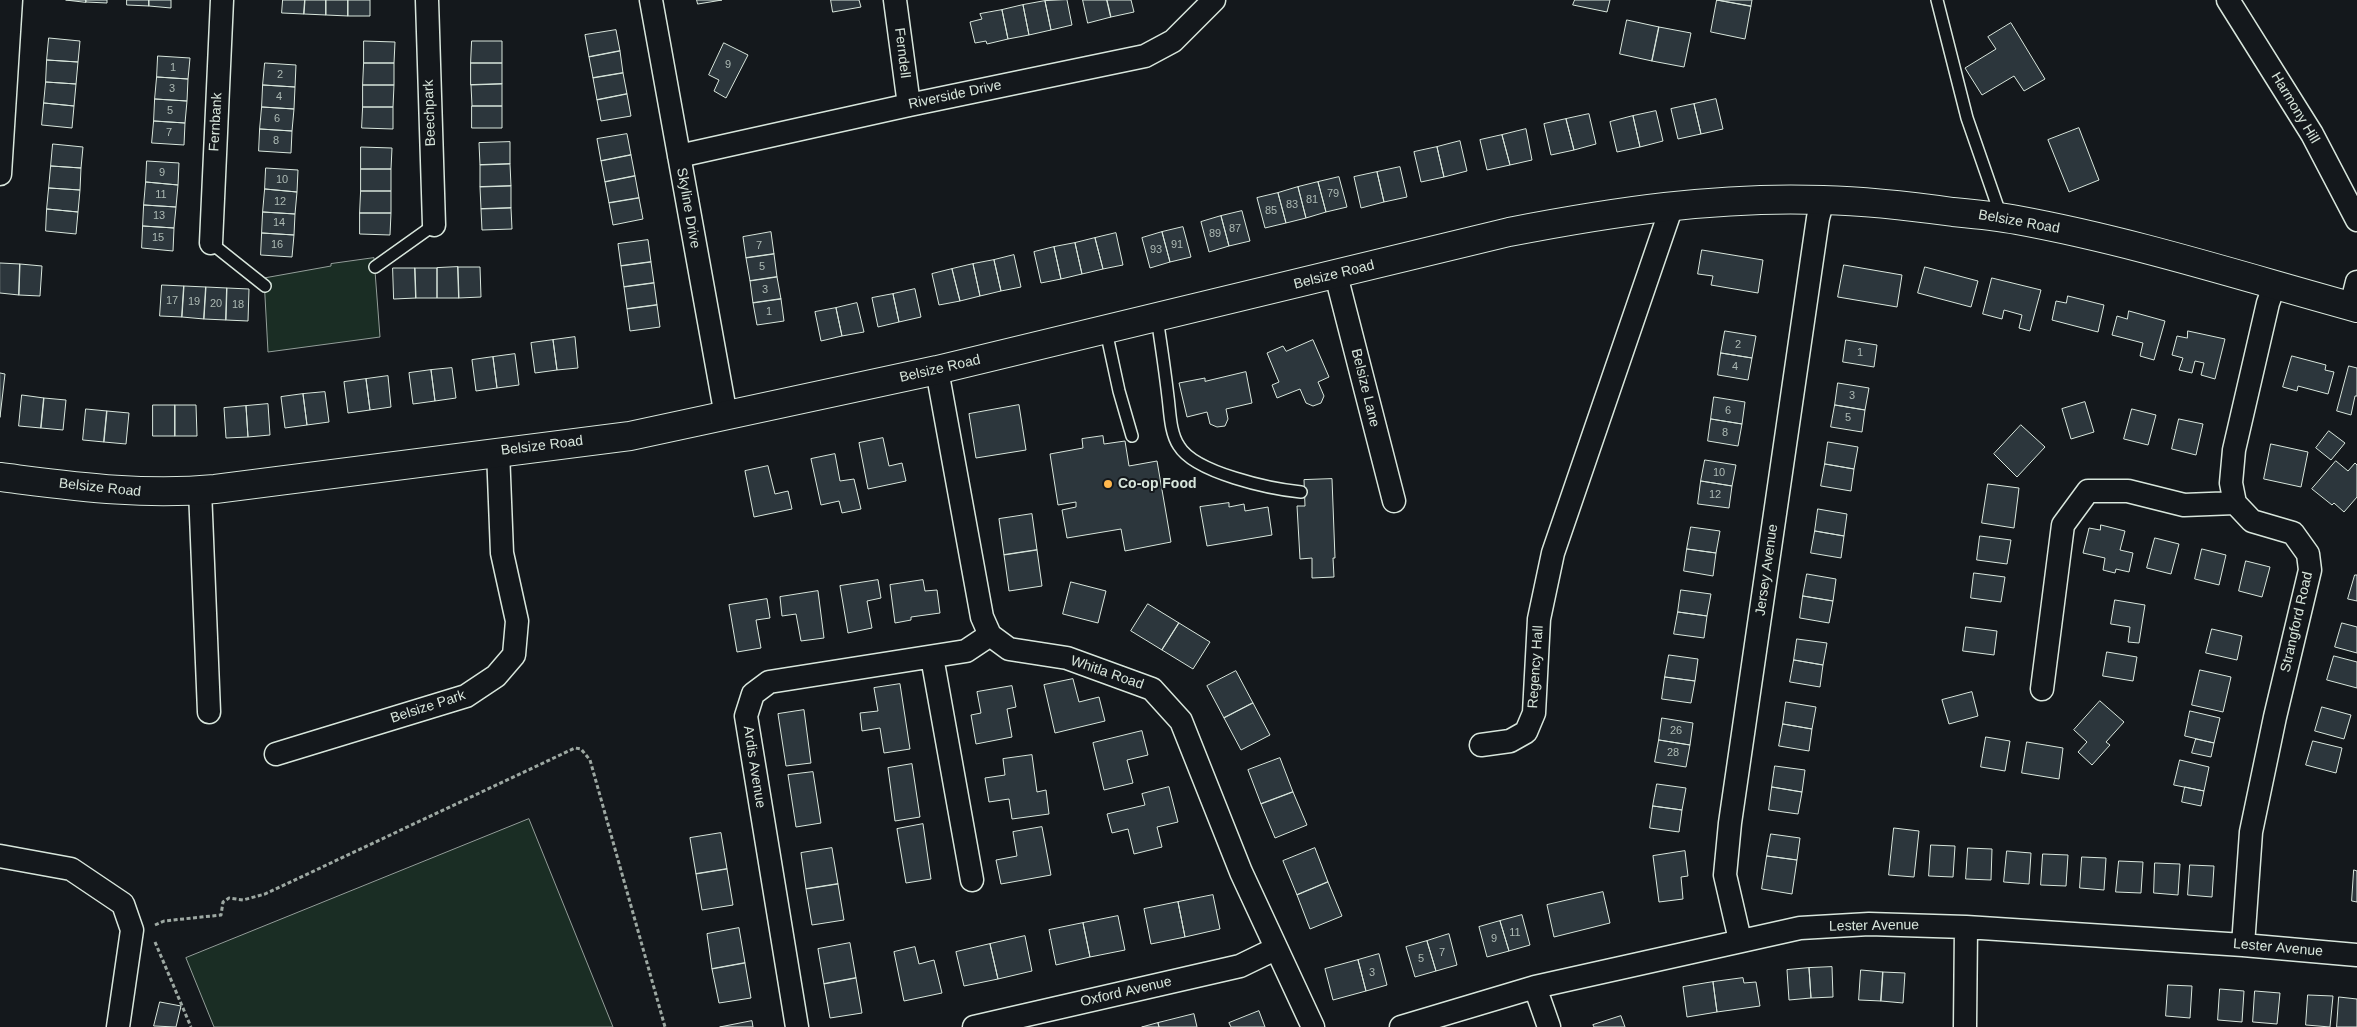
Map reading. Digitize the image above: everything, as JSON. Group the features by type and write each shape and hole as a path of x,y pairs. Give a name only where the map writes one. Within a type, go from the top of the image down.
{"street":[{"path":"0,174 11,0"},
{"name":"Fernbank","path":"210,243 222,0"},
{"name":"Beechpark","path":"427,0 434,225"},
{"name":"Skyline Drive","path":"650,0 726,416"},
{"name":"Ferndell","path":"895,0 909,105"},
{"name":"Riverside Drive","path":"678,156 909,105 1145,56 1173,42 1214,0"},
{"name":"Harmony Hill","path":"2228,0 2312,134 2357,220"},
{"name":"Belsize Road","path":"0,476 129,492 170,493 630,436 937,370 1509,232 1575,219 1672,206 1759,200 1823,200 1903,205 2002,218 2135,247 2275,284 2355,299"},
{"name":"Jersey Avenue","path":"1740,940 1725,875 1730,823 1816,227 1823,200"},
{"name":"Regency Hall","path":"1481,745 1510,741 1526,732 1534,713 1539,619 1553,553 1672,206"},
{"name":"Belsize Lane","path":"1336,275 1394,501"},
{"path":"2042,689 2063,525 2088,491 2128,491 2184,505 2235,503 2231,483 2234,450 2268,303 2275,284"},
{"path":"937,370 982,617 990,635"},
{"name":"Belsize Park","path":"276,754 466,696 496,676 514,655 517,621 502,553 498,451"},
{"path":"200,490 209,712"},
{"name":"Strangford Road","path":"2235,503 2252,521 2293,533 2308,554 2310,570 2275,717 2251,832 2242,945"},
{"name":"Ardis Avenue","path":"797,1027 746,716 753,694 769,682 966,651 990,635"},
{"name":"Whitla Road","path":"990,635 1009,649 1067,658 1152,689 1181,721 1241,872 1275,949 1313,1027"},
{"path":"932,657 972,880"},
{"path":"0,856 71,869 123,904 141,929 118,1027"},
{"name":"Lester Avenue","path":"1402,1027 1535,987 1800,928 1868,924 1966,926 2357,955"},
{"path":"1965,1027 1966,926"},
{"name":"Oxford Avenue","path":"974,1027 1240,966 1275,949"},
{"path":"1535,987 1549,1027"}],"lane":[{"path":"1937,0 1967,118 2002,218"},
{"path":"374,267 434,225"},
{"path":"210,243 265,286"},
{"path":"1157,318 1172,424 1178,445 1187,455 1199,463 1256,486 1301,492"},
{"path":"1106,330 1119,391 1132,436"}],"path":[{"path":"141,929 164,921 221,915 223,902 229,898 243,900 265,894 575,748 581,749 590,760 607,814 665,1027"},
{"path":"153,938 191,1027"}],"green space":[{"path":"374,258 380,337 268,352 264,278 331,266 331,264"},
{"path":"529,819 613,1027 214,1027 186,958"}],"building":[{"path":"66,0 86,0 86,2"},
{"path":"86,0 107,0 107,3 86,2"},
{"path":"127,0 149,0 149,6 127,5"},
{"path":"149,0 171,0 171,8 149,6"},
{"path":"283,0 305,0 304,14 282,13"},
{"path":"305,0 326,0 326,15 304,14"},
{"path":"326,0 348,0 348,16 326,15"},
{"path":"348,0 370,0 370,16 348,16"},
{"path":"697,0 722,0 698,4"},
{"path":"831,0 859,0 861,7 833,12"},
{"path":"1067,0 1072,25 1051,30 1045,1"},
{"path":"1083,0 1107,0 1111,17 1088,23"},
{"path":"1107,0 1131,0 1134,12 1111,17"},
{"path":"1575,0 1610,0 1607,12 1573,5"},
{"path":"1717,0 1752,0 1751,6"},
{"path":"1717,0 1751,6 1745,39 1711,32"},
{"path":"1045,1 1051,30 1029,35 1023,5"},
{"path":"1023,5 1029,35 1008,39 1002,10"},
{"path":"1002,10 1008,39 987,44 986,41 975,43 970,22 982,19 980,14"},
{"path":"1627,20 1659,27 1652,61 1620,54"},
{"path":"2011,23 2045,79 2024,91 2014,76 1982,95 1965,68 1996,49 1988,37"},
{"path":"1659,27 1691,33 1684,67 1652,61"},
{"path":"616,30 620,51 589,57 585,35"},
{"path":"49,38 80,41 78,62 47,60"},
{"path":"364,41 395,42 394,63 364,63"},
{"path":"472,41 502,41 502,63 471,63"},
{"path":"724,43 748,55 726,98 714,91 719,80 709,75"},
{"path":"620,51 623,73 593,78 589,57"},
{"path":"158,56 190,58 188,79 157,77"},
{"path":"47,60 78,62 76,84 46,82"},
{"path":"265,63 296,65 295,87 263,85"},
{"path":"364,63 394,63 394,85 363,85"},
{"path":"471,63 502,63 502,84 471,85"},
{"path":"623,73 627,94 597,100 593,78"},
{"path":"157,77 188,79 187,101 155,99"},
{"path":"46,82 76,84 74,106 44,103"},
{"path":"502,84 502,106 472,106 471,85"},
{"path":"263,85 295,87 294,109 262,107"},
{"path":"363,85 394,85 393,107 363,107"},
{"path":"627,94 631,116 601,121 597,100"},
{"path":"155,99 187,101 185,123 154,121"},
{"path":"1716,99 1723,129 1701,134 1694,104"},
{"path":"44,103 74,106 72,128 42,125"},
{"path":"1694,104 1701,134 1678,139 1671,109"},
{"path":"472,106 502,106 502,128 472,128"},
{"path":"262,107 294,109 292,131 260,129"},
{"path":"363,107 393,107 393,129 362,128"},
{"path":"1656,111 1663,141 1640,147 1633,116"},
{"path":"1589,114 1596,144 1574,150 1566,119"},
{"path":"1633,116 1640,147 1617,152 1610,122"},
{"path":"1566,119 1574,150 1551,155 1544,124"},
{"path":"154,121 185,123 184,145 152,143"},
{"path":"2079,128 2099,180 2069,192 2048,140"},
{"path":"260,129 292,131 291,153 259,151"},
{"path":"1526,129 1532,160 1510,165 1502,135"},
{"path":"627,134 631,155 601,161 597,139"},
{"path":"1502,135 1510,165 1487,170 1480,140"},
{"path":"1460,141 1467,171 1444,177 1437,147"},
{"path":"510,142 510,164 480,165 479,143"},
{"path":"53,144 83,147 81,168 51,166"},
{"path":"361,147 392,148 391,169 361,169"},
{"path":"1437,147 1444,177 1421,182 1414,152"},
{"path":"631,155 635,176 605,182 601,161"},
{"path":"147,161 179,163 178,185 146,182"},
{"path":"510,164 511,186 480,187 480,165"},
{"path":"51,166 81,168 80,190 49,188"},
{"path":"1400,167 1407,197 1384,202 1377,172"},
{"path":"266,168 298,170 297,192 265,189"},
{"path":"361,169 391,169 391,191 361,191"},
{"path":"1377,172 1384,202 1361,208 1354,177"},
{"path":"635,176 639,198 609,203 605,182"},
{"path":"1339,177 1347,207 1326,212 1318,182"},
{"path":"146,182 178,185 176,207 144,205"},
{"path":"1318,182 1326,212 1306,218 1298,187"},
{"path":"511,186 511,208 481,209 480,187"},
{"path":"1298,187 1306,218 1286,223 1278,193"},
{"path":"49,188 80,190 78,212 47,209"},
{"path":"265,189 297,192 295,214 263,212"},
{"path":"361,191 391,191 391,213 360,213"},
{"path":"1278,193 1286,223 1265,228 1257,198"},
{"path":"639,198 643,219 613,225 609,203"},
{"path":"144,205 176,207 174,228 143,226"},
{"path":"511,208 512,229 482,230 481,209"},
{"path":"47,209 78,212 76,234 46,231"},
{"path":"1242,211 1250,241 1229,246 1221,216"},
{"path":"263,212 295,214 294,235 262,233"},
{"path":"360,213 391,213 390,235 360,234"},
{"path":"1221,216 1229,246 1209,252 1201,222"},
{"path":"143,226 174,228 173,251 142,248"},
{"path":"1183,227 1191,257 1170,262 1162,232"},
{"path":"771,232 774,254 746,258 743,237"},
{"path":"1162,232 1170,262 1150,268 1142,238"},
{"path":"262,233 294,235 292,257 261,255"},
{"path":"1116,233 1123,265 1103,269 1095,238"},
{"path":"1095,238 1103,269 1082,274 1075,243"},
{"path":"648,240 651,262 621,266 618,244"},
{"path":"1075,243 1082,274 1061,279 1054,247"},
{"path":"1054,247 1061,279 1041,283 1034,252"},
{"path":"1702,250 1763,260 1758,293 1711,285 1713,276 1698,274"},
{"path":"774,254 777,277 750,281 746,258"},
{"path":"1014,255 1021,287 1001,291 994,260"},
{"path":"994,260 1001,291 980,296 973,264"},
{"path":"651,262 654,283 624,287 621,266"},
{"path":"0,263 20,264 19,295 0,293"},
{"path":"20,264 42,266 40,296 19,295"},
{"path":"973,264 980,296 960,301 952,269"},
{"path":"1844,265 1902,275 1897,307 1838,297"},
{"path":"458,267 480,267 481,297 459,298"},
{"path":"458,267 459,298 437,298 437,268"},
{"path":"1925,267 1978,281 1971,307 1918,293"},
{"path":"393,268 415,268 416,298 394,299"},
{"path":"415,268 437,268 437,298 416,298"},
{"path":"952,269 960,301 939,305 932,274"},
{"path":"777,277 781,299 753,303 750,281"},
{"path":"1992,278 2041,290 2030,331 2019,328 2022,315 2004,310 2002,319 1983,314"},
{"path":"654,283 657,305 627,309 624,287"},
{"path":"162,285 184,286 182,317 160,316"},
{"path":"184,286 206,287 204,319 182,317"},
{"path":"206,287 227,288 226,320 204,319"},
{"path":"227,288 249,289 248,321 226,320"},
{"path":"915,289 921,317 899,322 893,294"},
{"path":"893,294 899,322 878,327 872,298"},
{"path":"2068,296 2104,305 2098,332 2052,320 2056,301 2066,303"},
{"path":"781,299 784,321 757,325 753,303"},
{"path":"857,303 864,332 842,336 836,308"},
{"path":"657,305 660,327 630,331 627,309"},
{"path":"836,308 842,336 821,341 815,312"},
{"path":"2129,311 2165,321 2154,360 2140,356 2143,343 2112,335 2117,316 2127,319"},
{"path":"1725,331 1756,336 1752,358 1721,353"},
{"path":"2188,331 2225,339 2215,379 2201,375 2204,363 2195,361 2192,373 2179,370 2183,358 2172,355 2177,336 2187,338"},
{"path":"575,337 578,368 557,370 553,340"},
{"path":"553,340 557,370 535,373 531,343"},
{"path":"1313,340 1329,377 1318,382 1324,396 1321,403 1313,406 1306,403 1300,389 1277,398 1272,385 1279,382 1267,353 1283,346 1286,351"},
{"path":"1846,340 1877,345 1874,367 1843,362"},
{"path":"1721,353 1752,358 1748,380 1718,375"},
{"path":"515,354 519,385 497,388 493,357"},
{"path":"2292,356 2326,365 2325,370 2334,372 2328,394 2298,386 2297,391 2283,387"},
{"path":"493,357 497,388 476,391 472,360"},
{"path":"2349,366 2357,368 2357,396 2355,396 2351,415 2337,411"},
{"path":"452,368 456,398 435,401 431,370"},
{"path":"431,370 435,401 413,404 409,373"},
{"path":"1246,372 1252,403 1226,409 1228,419 1225,426 1217,427 1210,424 1207,412 1187,417 1179,383 1205,378 1205,381"},
{"path":"0,373 5,374 0,417"},
{"path":"388,376 391,407 370,410 366,379"},
{"path":"366,379 370,410 348,413 344,382"},
{"path":"1838,383 1869,388 1865,410 1835,405"},
{"path":"325,392 329,422 307,425 303,394"},
{"path":"303,394 307,425 285,428 281,397"},
{"path":"22,395 44,398 41,428 19,426"},
{"path":"1714,397 1745,402 1742,424 1711,419"},
{"path":"44,398 66,400 63,430 41,428"},
{"path":"2085,402 2094,432 2071,439 2062,409"},
{"path":"268,404 270,435 248,437 246,406"},
{"path":"153,405 175,405 175,436 153,436"},
{"path":"175,405 196,405 197,436 175,436"},
{"path":"1019,405 1026,450 976,458 969,414"},
{"path":"1835,405 1865,410 1862,432 1831,427"},
{"path":"246,406 248,437 226,438 224,408"},
{"path":"86,409 107,411 104,442 83,440"},
{"path":"2132,409 2156,415 2148,445 2124,439"},
{"path":"107,411 129,413 126,444 104,442"},
{"path":"1711,419 1742,424 1738,446 1708,441"},
{"path":"2179,419 2203,424 2196,455 2172,449"},
{"path":"2021,425 2045,447 2017,477 1994,454"},
{"path":"2329,431 2345,443 2331,460 2316,448"},
{"name":"Co-op Food","path":"1103,436 1104,444 1125,441 1129,466 1157,461 1171,542 1125,551 1121,529 1067,538 1062,510 1076,507 1076,502 1058,505 1050,454 1083,448 1082,439"},
{"path":"883,438 889,466 902,463 906,481 868,489 859,443"},
{"path":"1828,442 1858,447 1854,469 1825,464"},
{"path":"2271,444 2308,452 2301,487 2264,479"},
{"path":"835,454 840,481 854,479 861,509 842,513 839,501 821,505 811,459"},
{"path":"1705,460 1736,465 1732,486 1701,481"},
{"path":"2336,461 2348,471 2355,463 2357,465 2357,497 2344,512 2312,489"},
{"path":"1825,464 1854,469 1851,491 1821,486"},
{"path":"768,466 775,494 788,491 792,509 754,517 745,471"},
{"path":"1332,479 1334,577 1312,578 1312,558 1300,559 1297,506 1305,506 1304,480"},
{"path":"1701,481 1732,486 1729,508 1698,504"},
{"path":"1988,484 2019,488 2014,528 1982,523"},
{"path":"1229,503 1229,507 1244,504 1245,511 1268,507 1272,535 1207,546 1200,507"},
{"path":"1818,509 1847,514 1844,536 1815,531"},
{"path":"1032,514 1037,550 1004,555 999,519"},
{"path":"2101,525 2125,531 2120,550 2133,553 2129,572 2116,569 2115,573 2103,570 2105,558 2083,553 2089,528 2100,530"},
{"path":"1691,527 1720,531 1716,553 1687,549"},
{"path":"1815,531 1844,536 1841,558 1811,553"},
{"path":"1980,536 2011,540 2007,564 1977,560"},
{"path":"2155,538 2179,544 2171,574 2147,568"},
{"path":"1687,549 1716,553 1713,576 1684,571"},
{"path":"2202,549 2226,555 2219,585 2195,579"},
{"path":"1037,550 1042,586 1009,591 1004,555"},
{"path":"2246,561 2270,567 2262,597 2239,591"},
{"path":"1974,573 2005,577 2001,602 1971,598"},
{"path":"1807,574 1836,579 1833,601 1803,596"},
{"path":"2355,575 2357,575 2357,601 2348,599"},
{"path":"878,580 881,598 867,601 872,628 848,633 840,586"},
{"path":"923,580 925,591 937,590 940,613 911,617 911,620 895,623 890,585"},
{"path":"1071,582 1106,591 1098,623 1063,614"},
{"path":"1681,590 1711,594 1707,616 1678,612"},
{"path":"818,591 824,638 801,641 796,614 782,616 780,597"},
{"path":"1803,596 1833,601 1829,623 1800,618"},
{"path":"767,599 770,618 756,620 761,648 737,652 729,605"},
{"path":"2115,600 2145,605 2139,643 2128,642 2130,627 2111,624"},
{"path":"1148,604 1179,623 1162,650 1131,631"},
{"path":"1678,612 1707,616 1704,638 1674,634"},
{"path":"1179,623 1210,642 1193,669 1162,650"},
{"path":"2342,623 2357,627 2357,653 2335,647"},
{"path":"1966,627 1997,631 1994,655 1963,651"},
{"path":"2212,629 2242,636 2237,660 2206,653"},
{"path":"1797,639 1827,643 1823,665 1794,660"},
{"path":"2107,652 2137,657 2133,681 2103,676"},
{"path":"1669,655 1698,659 1695,681 1665,677"},
{"path":"2334,656 2357,662 2357,688 2327,680"},
{"path":"1794,660 1823,665 1820,687 1790,682"},
{"path":"2200,670 2231,677 2223,712 2192,705"},
{"path":"1236,671 1253,703 1224,718 1207,686"},
{"path":"1665,677 1695,681 1691,703 1662,699"},
{"path":"1073,679 1079,702 1099,697 1105,721 1055,733 1044,685"},
{"path":"900,684 910,749 884,753 880,728 862,731 860,713 878,711 874,688"},
{"path":"1012,686 1016,707 1007,709 1012,737 976,744 971,715 981,713 977,692"},
{"path":"1972,692 1978,716 1949,724 1942,700"},
{"path":"2100,701 2124,722 2106,742 2110,745 2092,765 2078,752 2087,742 2074,730"},
{"path":"1786,702 1816,707 1812,729 1783,724"},
{"path":"1253,703 1270,735 1241,750 1224,718"},
{"path":"2322,707 2351,715 2344,739 2315,731"},
{"path":"804,710 811,763 786,766 778,714"},
{"path":"2190,711 2220,718 2214,743 2185,736"},
{"path":"1662,718 1693,723 1690,745 1659,740"},
{"path":"1783,724 1812,729 1809,751 1779,746"},
{"path":"1142,731 1148,755 1127,760 1133,783 1104,790 1093,743"},
{"path":"1986,737 2010,741 2005,771 1981,767"},
{"path":"2196,739 2214,743 2211,757 2192,753"},
{"path":"1659,740 1690,745 1686,767 1655,762"},
{"path":"2313,741 2342,748 2336,773 2306,765"},
{"path":"2027,742 2063,748 2059,779 2022,773"},
{"path":"1032,755 1037,792 1046,790 1049,814 1012,819 1009,799 989,802 985,778 1005,775 1003,759"},
{"path":"1280,758 1293,792 1261,804 1248,770"},
{"path":"2180,760 2209,767 2204,791 2174,785"},
{"path":"912,764 920,817 895,821 888,768"},
{"path":"1775,766 1805,770 1802,792 1772,787"},
{"path":"813,772 821,823 796,827 788,775"},
{"path":"1657,784 1686,788 1682,810 1653,806"},
{"path":"1169,787 1178,822 1157,827 1162,847 1134,854 1128,829 1112,833 1107,814 1145,805 1142,794"},
{"path":"1772,787 1802,792 1798,814 1769,810"},
{"path":"2185,787 2204,791 2201,806 2182,802"},
{"path":"1293,792 1307,825 1275,838 1261,804"},
{"path":"1653,806 1682,810 1679,832 1650,828"},
{"path":"923,824 931,879 906,883 897,829"},
{"path":"1042,827 1051,875 1001,884 996,860 1017,856 1013,832"},
{"path":"1894,828 1919,831 1914,877 1889,875"},
{"path":"721,833 727,869 696,874 690,838"},
{"path":"1771,834 1800,838 1797,860 1767,856"},
{"path":"1931,845 1955,846 1953,877 1929,876"},
{"path":"832,848 838,884 806,889 801,853"},
{"path":"1315,848 1328,882 1297,895 1283,861"},
{"path":"1968,848 1992,849 1991,880 1966,879"},
{"path":"1685,851 1688,876 1681,877 1683,899 1659,902 1653,856"},
{"path":"2007,851 2031,853 2029,884 2004,882"},
{"path":"2043,854 2068,855 2066,886 2041,885"},
{"path":"1767,856 1797,860 1792,894 1762,889"},
{"path":"2082,857 2106,858 2104,890 2080,888"},
{"path":"2119,861 2143,862 2141,893 2116,892"},
{"path":"2155,863 2180,864 2178,895 2154,893"},
{"path":"2190,865 2214,866 2212,897 2188,895"},
{"path":"727,869 733,905 702,910 696,874"},
{"path":"2354,870 2357,871 2357,902 2352,901"},
{"path":"1328,882 1342,916 1310,929 1297,895"},
{"path":"838,884 844,920 812,925 806,889"},
{"path":"1603,892 1610,923 1554,937 1547,905"},
{"path":"1213,895 1220,929 1185,937 1178,902"},
{"path":"1178,902 1185,937 1151,944 1144,909"},
{"path":"1522,915 1530,945 1509,951 1500,921"},
{"path":"1118,916 1125,950 1090,957 1083,923"},
{"path":"1500,921 1509,951 1487,957 1479,927"},
{"path":"1083,923 1090,957 1056,965 1049,930"},
{"path":"739,928 745,963 712,969 707,934"},
{"path":"1449,934 1457,965 1436,971 1427,941"},
{"path":"1025,936 1032,971 998,979 990,944"},
{"path":"1427,941 1436,971 1415,977 1406,947"},
{"path":"850,943 856,978 824,984 818,949"},
{"path":"990,944 998,979 964,986 956,952"},
{"path":"915,947 919,964 934,960 942,993 904,1001 894,952"},
{"path":"1379,954 1387,985 1366,991 1358,960"},
{"path":"1358,960 1366,991 1333,1000 1325,969"},
{"path":"745,963 751,998 719,1003 712,969"},
{"path":"1832,967 1833,997 1811,998 1809,968"},
{"path":"1809,968 1811,998 1789,1000 1787,970"},
{"path":"1861,970 1883,972 1881,1001 1859,1000"},
{"path":"1883,972 1905,973 1903,1003 1881,1001"},
{"path":"856,978 862,1013 830,1018 824,984"},
{"path":"1743,978 1744,983 1756,982 1760,1006 1717,1012 1713,982"},
{"path":"1713,982 1717,1012 1687,1017 1683,987"},
{"path":"2168,985 2192,986 2190,1018 2166,1016"},
{"path":"2220,989 2244,991 2242,1022 2218,1020"},
{"path":"2255,991 2280,993 2277,1024 2253,1022"},
{"path":"2308,995 2333,996 2330,1027 2306,1025"},
{"path":"2339,997 2357,999 2357,1027 2337,1027"},
{"path":"160,1002 181,1006 176,1027 154,1026"},
{"path":"1259,1011 1265,1027 1231,1027 1229,1023"},
{"path":"1194,1014 1197,1027 1159,1027 1158,1023"},
{"path":"1621,1016 1625,1027 1594,1027 1593,1025"},
{"path":"752,1021 753,1027 720,1027"},
{"path":"1158,1023 1159,1027 1142,1027"}],"place":[{"name":"Co-op Food","path":"1108,484"}]}
